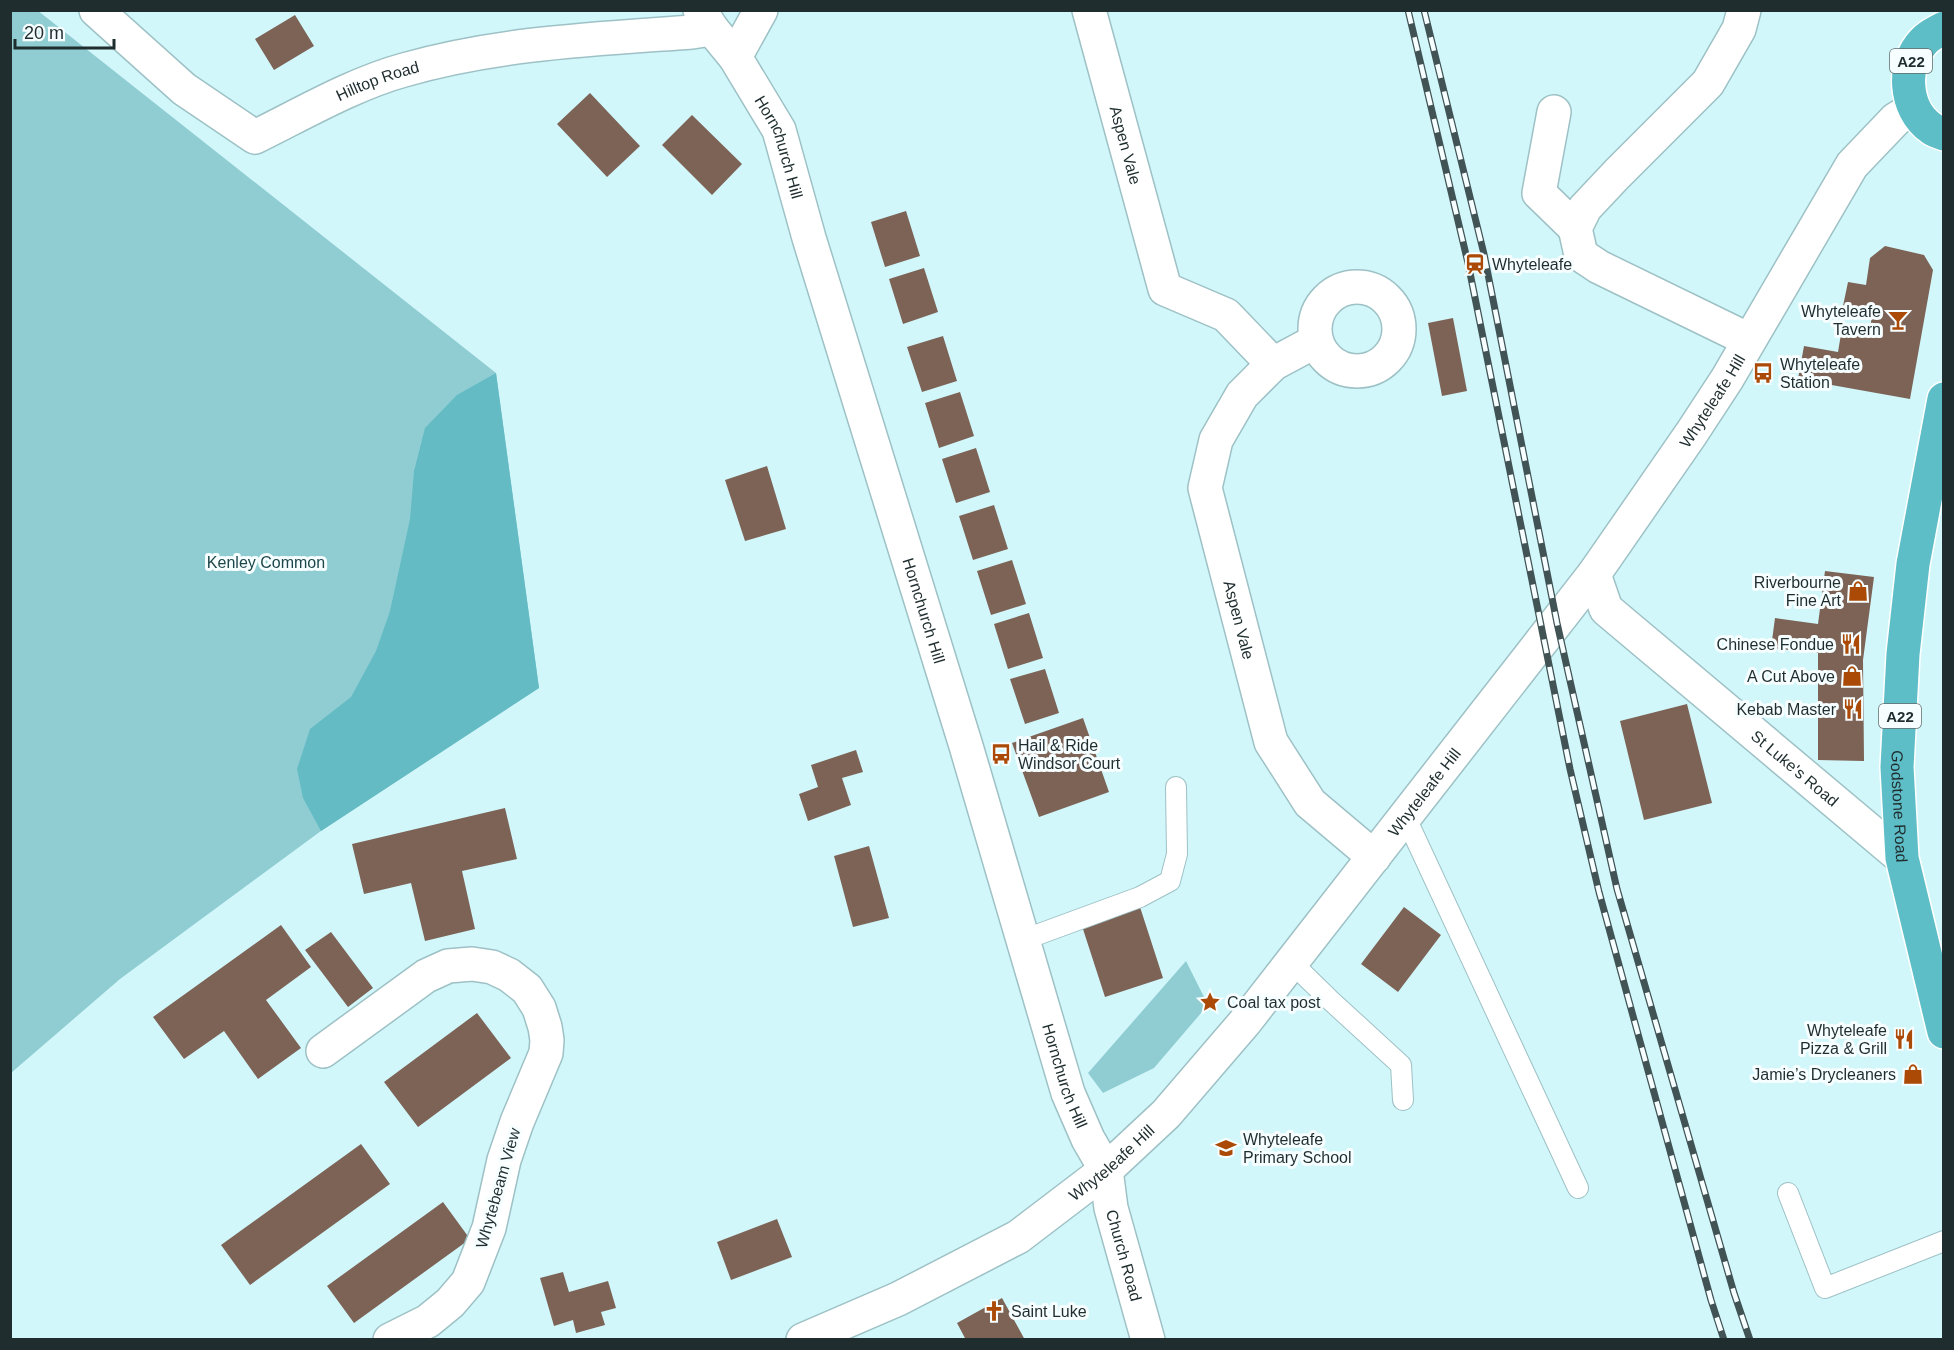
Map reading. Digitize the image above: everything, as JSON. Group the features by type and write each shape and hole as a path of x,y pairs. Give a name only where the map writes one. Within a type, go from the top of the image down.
{"highway":[{"name":"A22","path":"1914,108 1908,85 1911,62 1924,41 1944,27 1938,10"},
{"path":"1914,108 1930,128 1944,134"},
{"name":"Godstone Road","path":"1944,399 1913,564 1903,654 1897,767 1902,858 1944,1032"}],"street":[{"name":"Hilltop Road","path":"96,10 184,89 255,137 338,96 392,74 476,52 543,44 693,33 706,20"},
{"path":"735,57 761,10"},
{"name":"Aspen Vale","path":"1089,10 1165,289 1226,315 1273,364"},
{"path":"1575,228 1585,208 1708,83 1739,29 1744,10"},
{"name":"Hornchurch Hill","path":"706,20 735,57 779,130 809,238 966,746 1068,1093 1088,1139 1106,1170"},
{"name":"Whyteleafe Hill","path":"803,1340 898,1299 1018,1238 1106,1170 1166,1114 1245,1022 1594,574 1691,434 1852,165 1896,119 1914,108"},
{"path":"1554,112 1539,193 1575,228 1581,255 1599,267 1749,340"},
{"name":"Aspen Vale","path":"1316,341 1273,364 1242,395 1216,440 1205,488 1271,742 1310,803 1374,857"},
{"name":"St Luke's Road","path":"1594,574 1606,609 1902,858"},
{"name":"Whytebeam View","path":"323,1051 426,976 448,966 472,964 492,967 510,975 527,989 539,1008 545,1027 546,1053 504,1160 489,1228 468,1282 450,1303 428,1321 390,1340"},
{"name":"Church Road","path":"1106,1170 1111,1208 1148,1340"}],"lane":[{"path":"1023,940 1140,897 1170,881 1177,854 1176,788"},
{"path":"1406,816 1578,1188"},
{"path":"1291,962 1401,1065 1403,1100"},
{"path":"1788,1193 1825,1287 1944,1242"}],"green space":[{"name":"Kenley Common","path":"37,10 496,373 539,688 321,831 120,979 11,1073 10,11"},
{"path":"1186,961 1208,1005 1154,1068 1103,1093 1088,1073"}],"shaded area":[{"path":"496,373 539,688 321,831 303,798 297,769 310,729 351,697 376,651 390,611 410,519 414,471 425,428 457,395"}],"building":[{"path":"295,15 314,46 274,70 255,39"},
{"path":"590,93 640,146 607,177 557,124"},
{"path":"692,115 742,164 712,195 662,145"},
{"path":"906,211 920,256 885,267 871,222"},
{"name":"Whyteleafe Tavern","path":"1885,246 1924,255 1933,270 1910,399 1798,379 1804,346 1838,352 1842,328 1869,333 1873,311 1843,306 1848,282 1866,285 1870,258"},
{"path":"924,268 938,312 903,324 889,279"},
{"path":"1453,318 1467,391 1442,396 1428,323"},
{"path":"943,336 957,381 922,392 907,347"},
{"path":"960,392 974,436 939,448 925,403"},
{"path":"976,448 990,492 956,503 942,459"},
{"path":"767,466 786,529 745,541 725,480"},
{"path":"994,505 1008,549 973,560 959,516"},
{"path":"1012,560 1026,604 991,615 977,571"},
{"path":"1825,571 1874,577 1863,660 1864,761 1818,760 1818,653 1771,648 1775,618 1818,624"},
{"path":"1029,613 1043,658 1008,669 994,624"},
{"path":"1045,669 1059,713 1025,724 1010,679"},
{"path":"1687,704 1712,803 1644,820 1620,721"},
{"path":"1083,718 1109,792 1039,817 1012,743"},
{"path":"856,750 863,772 842,778 851,805 808,821 799,794 818,787 811,765"},
{"path":"505,808 517,859 462,871 475,929 425,941 411,883 364,894 352,844"},
{"path":"869,846 889,918 853,927 834,856"},
{"path":"1140,907 1163,978 1105,997 1082,926"},
{"path":"1404,907 1441,935 1398,992 1361,964"},
{"path":"281,925 311,967 266,1000 301,1048 258,1079 224,1031 184,1059 153,1017"},
{"path":"331,932 373,988 348,1007 305,950"},
{"path":"477,1013 511,1058 418,1127 384,1082"},
{"path":"361,1144 390,1184 250,1285 221,1245"},
{"path":"443,1202 470,1239 354,1323 327,1286"},
{"path":"777,1219 792,1257 731,1280 717,1242"},
{"path":"563,1272 569,1292 608,1281 616,1308 601,1312 605,1325 576,1333 573,1320 554,1326 540,1278"},
{"name":"Saint Luke","path":"1002,1298 1025,1340 966,1340 957,1323"}],"railway":[{"path":"1408,10 1468,263 1570,769 1599,892 1724,1340"},
{"path":"1424,10 1484,254 1557,623 1617,889 1734,1293 1750,1340"}],"place":[{"name":"Whyteleafe","path":"1475,264"},
{"name":"Whyteleafe Tavern","path":"1898,320"},
{"name":"Whyteleafe Station","path":"1763,373"},
{"name":"Riverbourne Fine Art","path":"1858,591"},
{"name":"Chinese Fondue","path":"1851,644"},
{"name":"A Cut Above","path":"1852,676"},
{"name":"Kebab Master","path":"1853,709"},
{"name":"Hail & Ride Windsor Court","path":"1001,754"},
{"name":"Coal tax post","path":"1210,1002"},
{"name":"Whyteleafe Pizza & Grill","path":"1904,1039"},
{"name":"Jamie’s Drycleaners","path":"1913,1074"},
{"name":"Whyteleafe Primary School","path":"1226,1148"},
{"name":"Saint Luke","path":"994,1311"}]}
